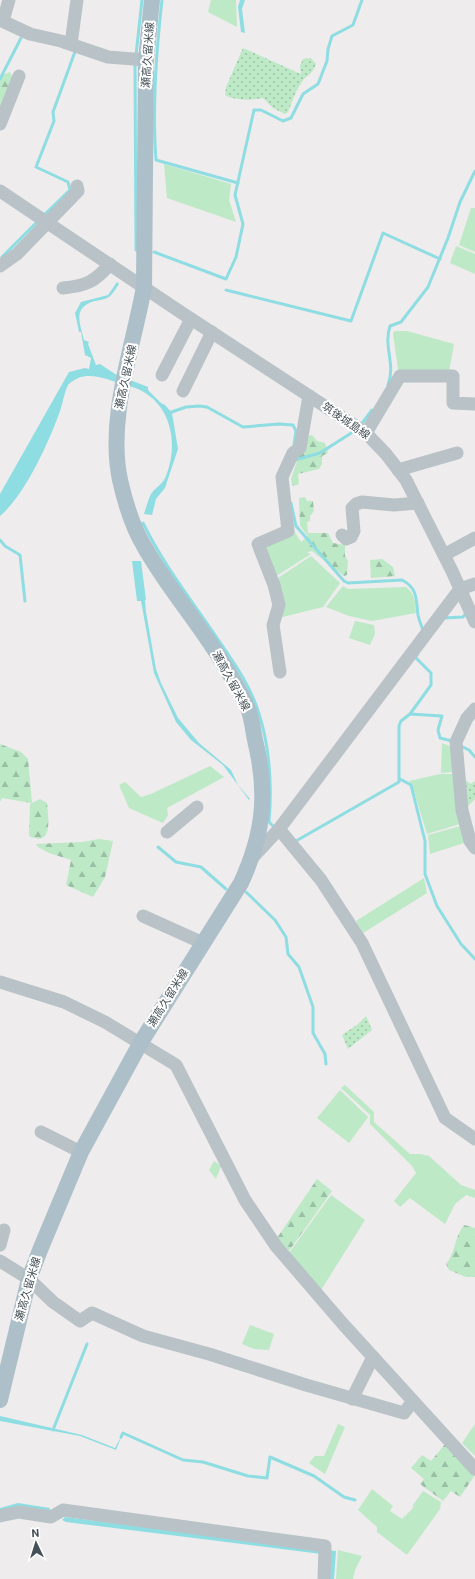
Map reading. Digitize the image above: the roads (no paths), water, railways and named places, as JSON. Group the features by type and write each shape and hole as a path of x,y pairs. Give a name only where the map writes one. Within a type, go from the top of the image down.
{"main road":[{"name":"瀬高久留米線","path":"0,1400 29,1279 81,1152 141,1042 242,883 254,856 260,830 263,804 260,760 249,712 223,663 143,546 129,512 120,478 116,433 121,395 144,287 143,191 146,60 152,0"}],"street":[{"path":"9,0 1,21 30,34 71,44 108,57 146,60"},
{"path":"71,44 77,0"},
{"path":"0,124 19,76"},
{"path":"0,266 17,254 78,191 77,186"},
{"name":"筑後城島線","path":"0,191 191,319 366,433 406,480 444,555 475,622"},
{"path":"63,288 82,286 102,273 110,264"},
{"path":"162,375 191,319"},
{"path":"183,392 212,332"},
{"path":"366,433 400,376 453,376 453,403 475,404"},
{"path":"280,672 273,625 279,605 274,585 258,544 288,531 282,477 293,453 300,448 309,396"},
{"path":"398,470 457,453"},
{"path":"342,535 346,539 351,537 354,531 352,508 356,504 362,502 394,505 418,503"},
{"path":"444,555 475,538"},
{"path":"254,856 279,828 460,589 475,584"},
{"path":"475,709 467,718 456,742 462,810 470,841 475,848"},
{"path":"167,832 197,807"},
{"path":"279,828 321,880 362,943 445,1118 475,1139"},
{"path":"143,916 203,943"},
{"path":"0,982 64,1002 141,1042 176,1065 245,1200 276,1246 373,1357 475,1469"},
{"path":"41,1132 81,1152"},
{"path":"0,1245 4,1230"},
{"path":"0,1261 29,1279 53,1302 80,1322 92,1313 143,1336 210,1354 352,1399 404,1413 413,1401"},
{"path":"352,1399 373,1357"},
{"path":"0,1516 19,1512 51,1517 64,1510 326,1546 324,1579"}],"water":[{"path":"240,0 245,0 242,9 245,33 241,32 238,7"},
{"path":"117,282 119,284 109,297 95,301 83,307 79,316 84,340 89,342 88,344 96,365 100,364 115,374 148,387 148,390 172,413 178,449 165,488 156,499 152,515 144,514 148,501 151,494 165,479 170,462 172,447 171,433 167,420 161,408 152,398 140,390 102,378 84,376 68,385 61,408 43,452 27,482 9,507 0,516 0,494 69,372 85,368 89,369 91,358 85,355 81,332 79,332 75,313 81,302 108,295"},
{"path":"132,561 141,561 146,612 156,669 178,718 199,743 231,770 238,785 250,799 249,800 223,765 191,740 176,722 154,673 141,601 137,601"},
{"path":"0,1416 82,1435 115,1448 122,1435 116,1450 80,1436 0,1421"},
{"path":"18,1503 50,1508 50,1511 0,1513 0,1508"},
{"path":"65,1517 336,1551 334,1579 327,1579 329,1555 66,1522 62,1520"}],"waterway":[{"path":"136,55 142,0"},
{"path":"162,0 155,80 154,120 156,160 238,183"},
{"path":"154,252 226,279 236,257 243,224 235,195 254,110 261,110 283,121 291,118 303,94 318,84 327,61 328,49 332,36 353,25 362,0"},
{"path":"0,79 21,38"},
{"path":"43,216 70,190 68,182 36,167 54,121 53,112 76,49"},
{"path":"135,62 136,250"},
{"path":"388,385 391,370 388,341 390,326 401,322 428,287 448,238 460,202 475,171"},
{"path":"2,257 38,221"},
{"path":"226,290 351,321 383,233 440,259"},
{"path":"169,413 186,407 199,406 207,407 243,427 279,424 293,425 296,431 294,445"},
{"path":"360,426 372,410"},
{"path":"295,458 295,460 320,453 356,430"},
{"path":"291,503 296,526 344,581 348,583 402,580 407,583 414,591 419,621 423,630"},
{"path":"143,523 168,567 242,676 257,706 268,756 270,782 269,822 273,826"},
{"path":"0,540 5,546 20,555 25,601"},
{"path":"444,618 463,617 466,613"},
{"path":"296,841 399,782 399,726 401,721 410,714 431,685 431,673 415,657 417,655"},
{"path":"410,714 442,716 438,730 440,738 452,741"},
{"path":"461,746 469,750 475,757"},
{"path":"400,779 411,785 425,841 425,874 437,906 461,944 475,959"},
{"path":"158,847 176,862 201,867 226,889"},
{"path":"246,892 275,920 286,937 288,954 299,967 313,1007 313,1033 325,1054 326,1064"},
{"path":"53,1430 87,1344"},
{"path":"121,1437 123,1433 183,1460 203,1462 248,1476 267,1478 270,1457 314,1476 344,1497 355,1500"}]}
